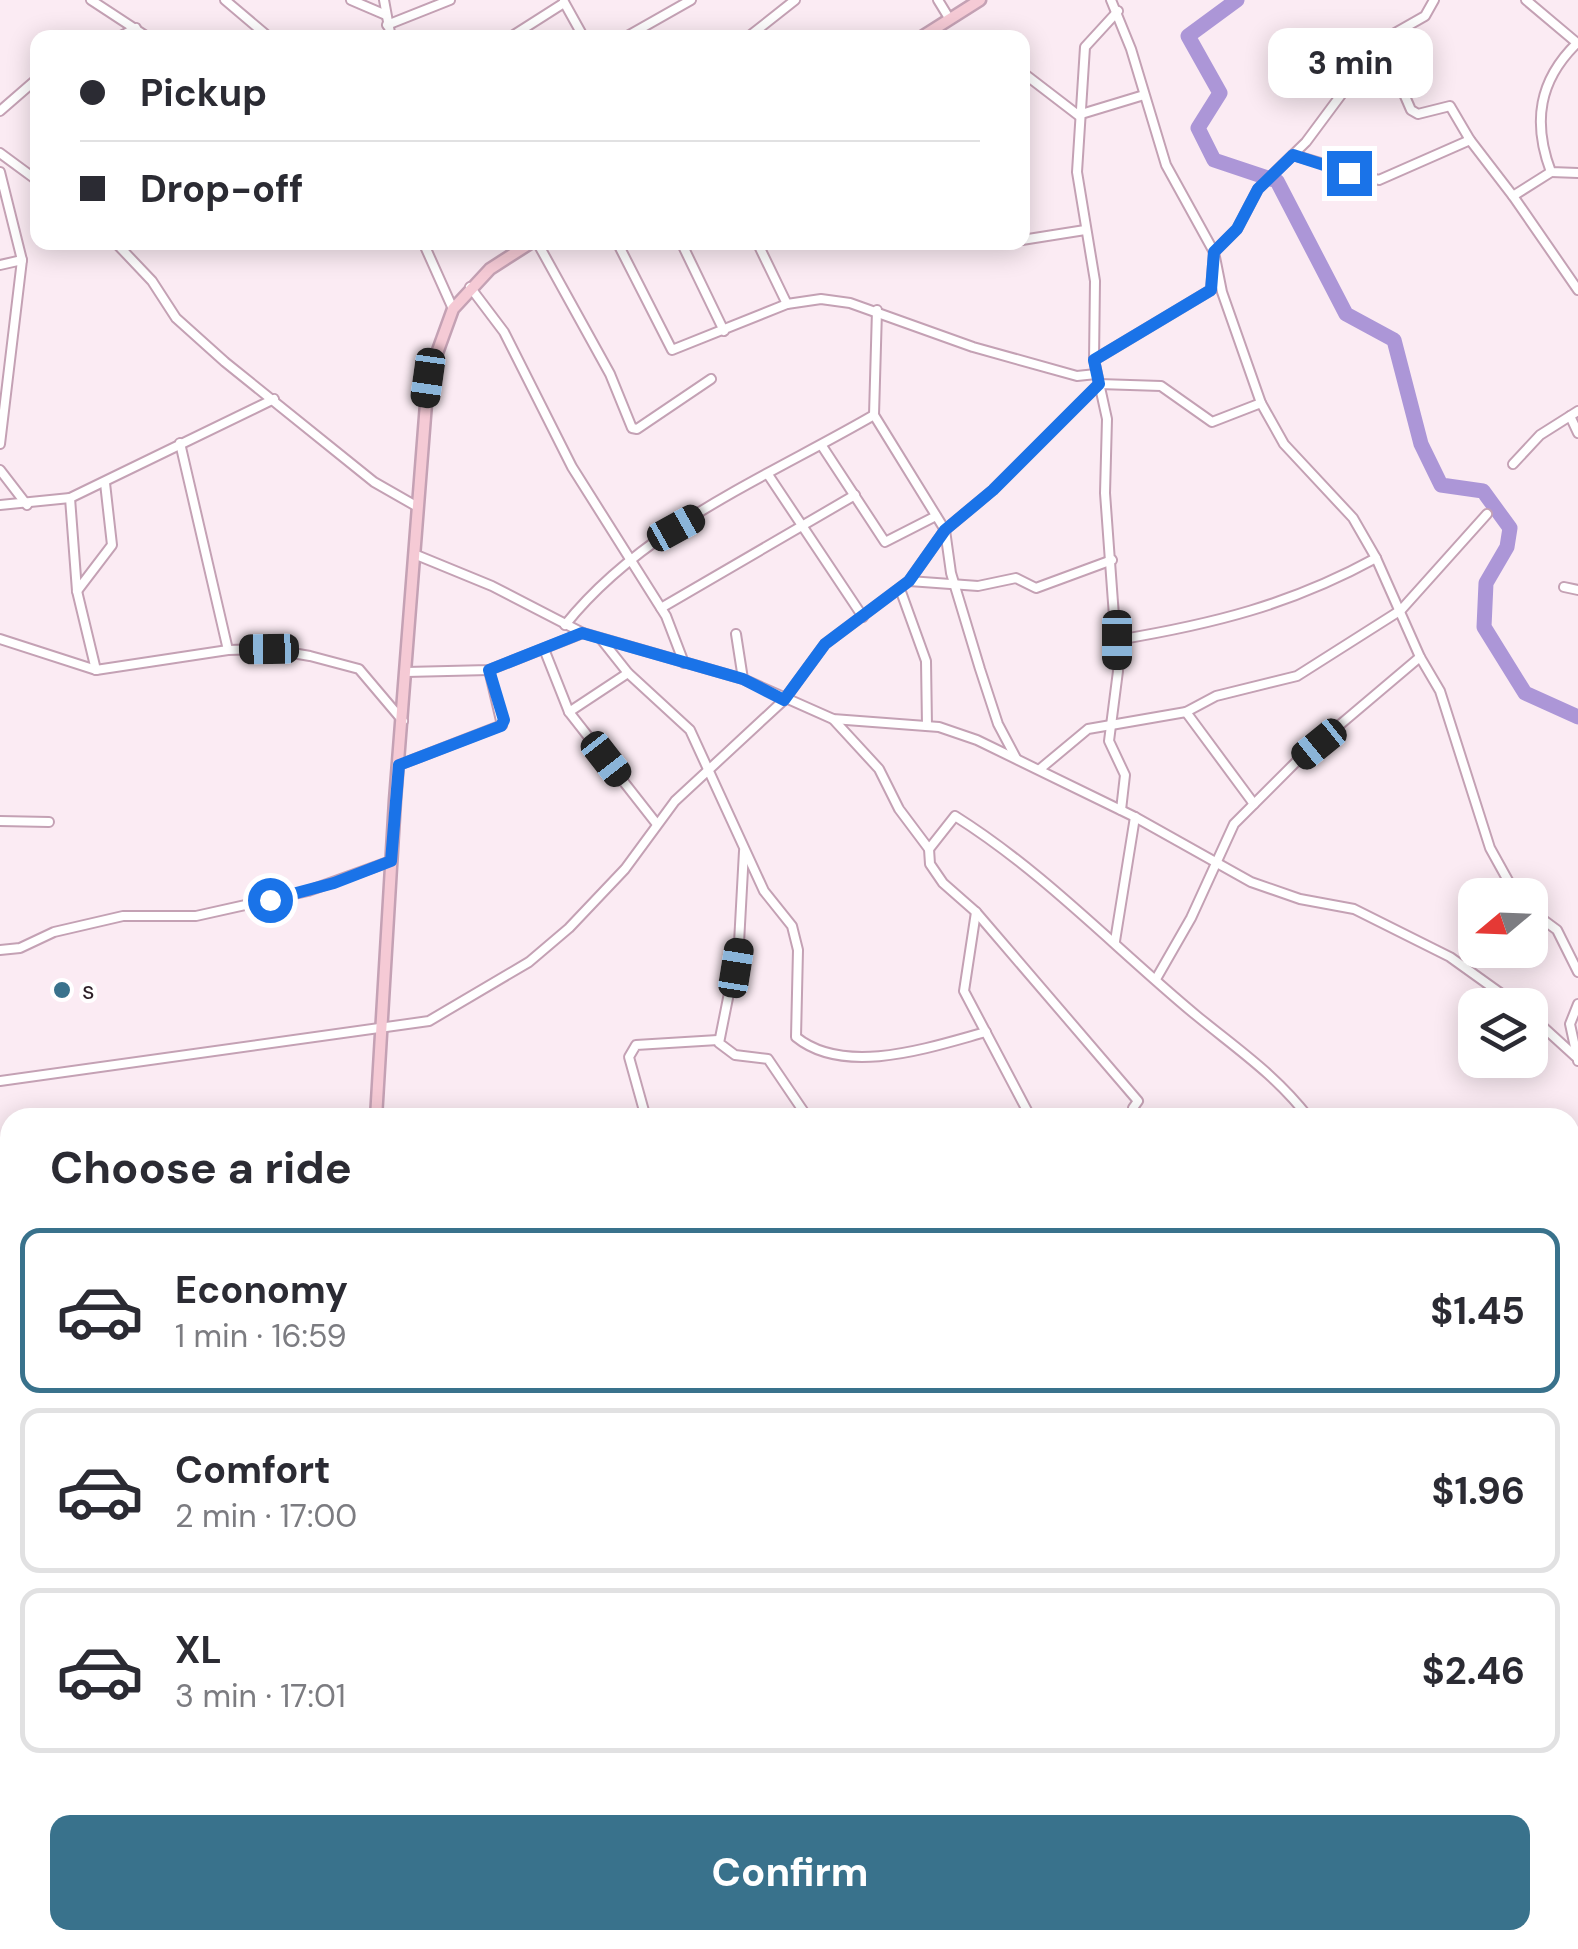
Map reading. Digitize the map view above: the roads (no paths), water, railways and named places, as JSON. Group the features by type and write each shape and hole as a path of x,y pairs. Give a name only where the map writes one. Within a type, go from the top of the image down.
{"street":[{"path":"92,0 139,30"},
{"path":"225,0 259,30"},
{"path":"351,0 386,15"},
{"path":"384,0 388,30"},
{"path":"387,26 450,0"},
{"path":"640,30 691,0"},
{"path":"757,30 795,0"},
{"path":"938,0 949,18"},
{"path":"932,30 980,0"},
{"path":"1112,0 1166,165 1214,252 1222,292 1262,403 1284,444 1352,518 1376,558 1450,714 1490,848 1507,878"},
{"path":"1094,360 1211,290 1214,252 1237,229 1258,189 1293,155 1381,42 1425,16 1434,0"},
{"path":"1526,0 1578,43 1560,59 1541,101 1541,137 1551,172"},
{"path":"522,30 565,4 578,1"},
{"path":"565,4 580,30"},
{"path":"1118,11 1085,48 1077,172 1096,297 1094,360 1107,419 1105,493 1117,640 1109,741 1125,775 1122,810"},
{"path":"132,30 136,28"},
{"path":"1381,42 1411,110 1418,114 1448,104 1578,290"},
{"path":"1030,78 1078,115"},
{"path":"0,110 30,85"},
{"path":"1078,115 1144,95"},
{"path":"1293,155 1379,180 1470,140"},
{"path":"0,153 30,175"},
{"path":"0,172 22,260 0,444"},
{"path":"1513,196 1551,172 1578,172"},
{"path":"1030,239 1085,230"},
{"path":"124,250 152,281 176,318 374,482 416,506"},
{"path":"427,250 453,309"},
{"path":"377,1108 428,378 453,309 470,287 518,250"},
{"path":"540,250 610,374 632,428 637,429 712,378"},
{"path":"622,250 670,349 787,304 821,298 877,310 973,347 1077,376 1096,374"},
{"path":"685,250 724,331"},
{"path":"760,250 787,304"},
{"path":"0,265 22,260"},
{"path":"470,287 498,322 572,468 661,608 684,664"},
{"path":"877,310 874,416 945,530 956,583 998,724 1016,758"},
{"path":"0,1081 437,1018 529,962 626,869 656,822 784,700 825,644 909,581 945,530 993,490 1099,384 1161,386 1212,422 1262,403"},
{"path":"0,505 70,498 274,399"},
{"path":"1514,464 1540,435 1574,413 1578,433"},
{"path":"565,625 589,596 632,558 676,528 874,416"},
{"path":"180,444 228,650"},
{"path":"822,446 886,542 936,516"},
{"path":"0,470 27,505"},
{"path":"770,476 864,617"},
{"path":"77,591 112,545 105,483"},
{"path":"661,608 802,529 854,495"},
{"path":"70,498 77,591 96,670"},
{"path":"1040,769 1088,729 1186,712 1216,696 1297,676 1400,610 1487,514"},
{"path":"414,554 492,586 582,633 743,679 833,719 927,726 958,733 1134,816 1215,864 1300,898 1354,909 1450,957 1493,988"},
{"path":"1117,640 1210,623 1300,597 1376,558"},
{"path":"909,581 978,586 1016,578 1036,588 1112,560"},
{"path":"1564,587 1578,590"},
{"path":"900,589 926,660 927,726"},
{"path":"406,672 489,670 582,633"},
{"path":"736,634 743,679"},
{"path":"0,639 96,670 228,650 269,649 360,669 402,721"},
{"path":"601,639 628,673 684,722 764,890 796,936 796,1037 806,1045 867,1060 986,1032"},
{"path":"544,649 569,712 656,822"},
{"path":"1156,979 1234,824 1420,657"},
{"path":"399,765 502,725 489,670"},
{"path":"569,712 628,673"},
{"path":"1186,712 1254,804"},
{"path":"833,719 878,769 928,849 930,864 943,884 976,912 1138,1101 1137,1108"},
{"path":"928,849 955,816 1115,941 1258,1061 1300,1108"},
{"path":"1115,941 1134,816"},
{"path":"0,820 49,822"},
{"path":"718,1040 728,1014 740,943 745,847"},
{"path":"0,950 20,948 54,932 123,916 196,916 308,891 391,861"},
{"path":"976,912 964,990 1026,1108"},
{"path":"1548,923 1557,930 1578,972"},
{"path":"1576,1058 1570,1024 1578,1004"},
{"path":"1548,1032 1576,1058"},
{"path":"643,1108 629,1057 636,1045 718,1040 736,1055 768,1059 801,1108"}],"waterway":[{"path":"1237,0 1188,36 1220,93 1198,128 1214,160 1277,181 1346,314 1394,340 1421,444 1441,485 1483,491 1510,528 1507,547 1486,583 1484,627 1525,693 1578,717"}],"place":[{"name":"s","path":"62,990"}]}
